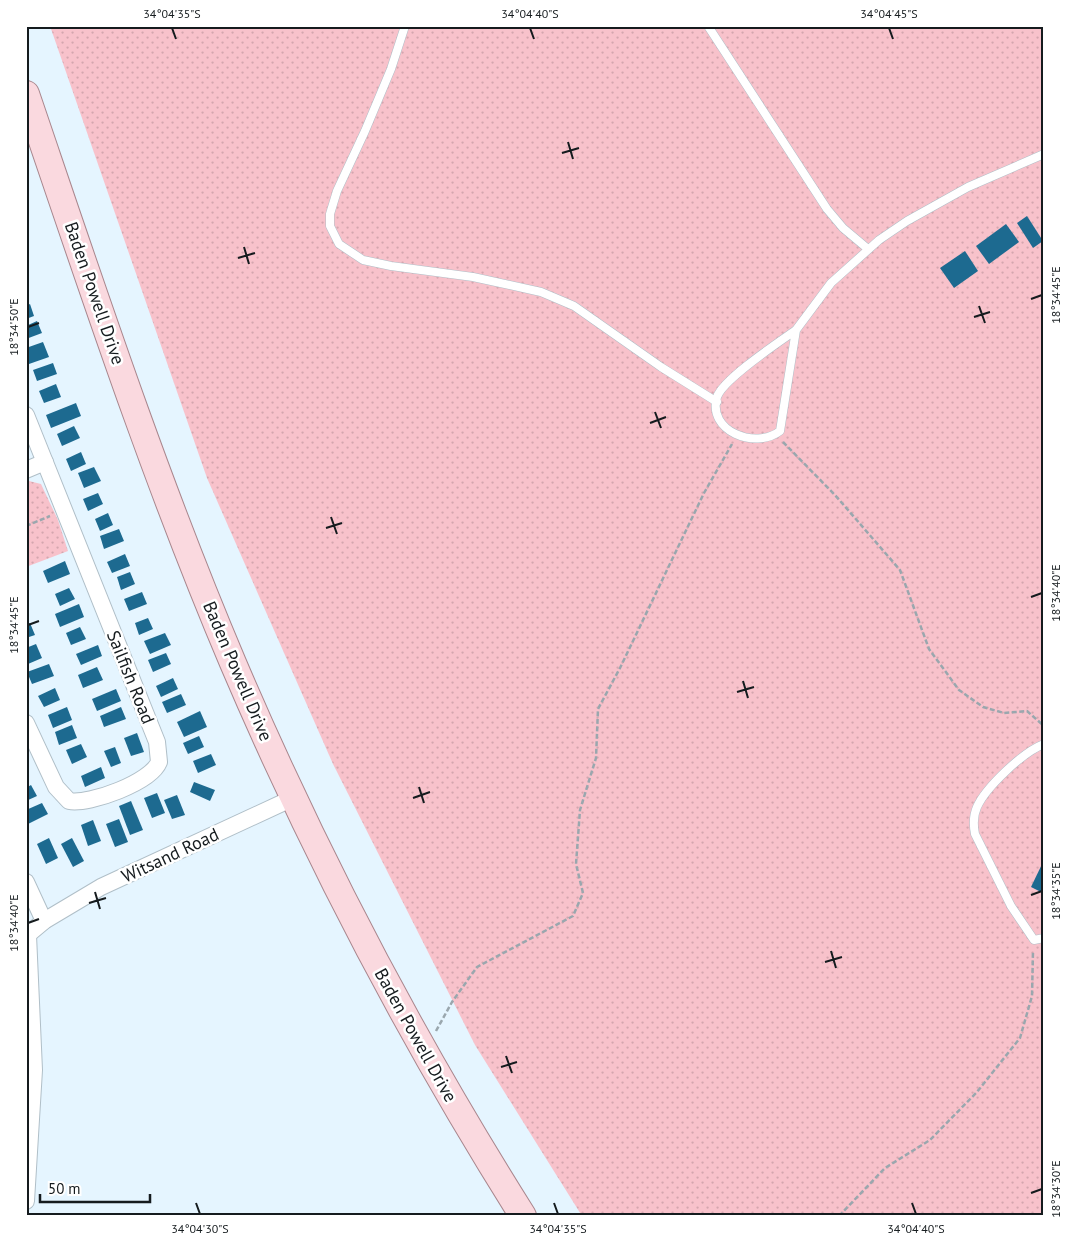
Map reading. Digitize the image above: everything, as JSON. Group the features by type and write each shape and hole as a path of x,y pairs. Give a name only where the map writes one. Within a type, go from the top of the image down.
{"main road":[{"name":"Baden Powell Drive","path":"26,94 152,459 229,654 293,798 367,945 425,1050 523,1216"}],"street":[{"name":"Sailfish Road","path":"26,415 157,742 159,762 149,777 90,801 69,801 56,787 26,723"},
{"path":"26,470 45,462"},
{"name":"Witsand Road","path":"27,935 44,921 101,887 293,798"},
{"path":"26,882 44,921"},
{"path":"26,1201 34,1070 27,935"}],"lane":[{"path":"405,26 391,69 337,191 330,214 330,226 339,244 363,260 391,266 473,277 541,292 574,306 661,367 717,402"},
{"path":"708,26 827,209 843,228 868,249"},
{"path":"796,330 784,418 780,431 776,434 755,439 737,436 722,421 718,413 717,402 719,393 768,349 796,330 831,283 868,249 907,221 968,187 1044,154"},
{"path":"1044,744 1017,762 989,790 977,806 973,821 975,834 1001,888 1034,940 1044,938"}],"path":[{"path":"776,434 835,495 900,570 929,649 959,690 983,707 1004,713 1027,710 1044,726"},
{"path":"425,1050 452,1002 477,967 573,916 583,893 576,864 580,810 596,758 598,708 620,668 704,494 737,436"},
{"path":"26,526 65,510"},
{"path":"838,1216 885,1168 930,1140 977,1092 1020,1038 1032,996 1034,940"}],"shaded area":[{"path":"50,26 1044,26 1044,1216 582,1216 475,1045 333,764 207,478"},
{"path":"26,482 41,484 58,520 68,551 26,567"}],"building":[{"path":"1027,216 1043,241 1033,248 1017,223"},
{"path":"1006,224 1019,242 989,264 976,246"},
{"path":"965,251 978,271 954,288 940,268"},
{"path":"30,304 34,316 26,319 26,306"},
{"path":"37,321 42,333 26,339 26,326"},
{"path":"43,342 49,357 29,364 26,348"},
{"path":"53,363 57,374 37,381 33,370"},
{"path":"56,384 61,397 44,403 39,391"},
{"path":"76,403 81,416 51,428 46,415"},
{"path":"74,426 80,438 62,446 57,434"},
{"path":"81,452 86,464 71,471 66,459"},
{"path":"94,467 101,481 84,488 78,473"},
{"path":"98,493 103,504 88,511 83,499"},
{"path":"108,513 113,525 100,531 95,519"},
{"path":"119,529 124,541 104,549 100,536"},
{"path":"125,554 130,566 112,573 107,562"},
{"path":"65,561 70,574 48,583 43,571"},
{"path":"130,572 135,584 121,590 117,577"},
{"path":"69,588 75,599 60,606 55,594"},
{"path":"142,592 147,604 129,611 124,599"},
{"path":"79,604 84,617 60,627 55,614"},
{"path":"148,618 153,629 139,635 135,623"},
{"path":"30,623 35,635 26,638 26,625"},
{"path":"80,627 86,639 71,645 66,633"},
{"path":"165,633 171,645 150,654 144,641"},
{"path":"36,644 42,658 28,664 26,648"},
{"path":"98,645 102,656 81,665 76,654"},
{"path":"166,653 171,664 153,672 148,660"},
{"path":"49,664 54,676 32,684 27,672"},
{"path":"97,667 103,680 83,688 78,675"},
{"path":"173,678 178,689 161,697 156,686"},
{"path":"55,688 60,700 44,707 38,696"},
{"path":"116,689 121,701 97,711 92,699"},
{"path":"181,694 186,705 167,713 162,702"},
{"path":"67,707 72,720 53,728 48,715"},
{"path":"121,707 126,719 104,727 100,716"},
{"path":"200,711 207,727 184,737 177,722"},
{"path":"72,725 77,738 59,745 55,732"},
{"path":"137,733 144,752 131,756 124,738"},
{"path":"199,736 204,747 188,754 183,743"},
{"path":"81,744 87,757 72,764 66,750"},
{"path":"115,747 121,763 111,767 104,751"},
{"path":"211,754 216,765 198,773 193,761"},
{"path":"101,767 105,778 85,787 81,776"},
{"path":"194,782 215,790 210,801 190,792"},
{"path":"31,785 37,796 26,801 26,788"},
{"path":"157,793 165,813 152,818 144,798"},
{"path":"177,795 185,815 172,819 164,800"},
{"path":"131,801 143,830 130,835 119,806"},
{"path":"42,803 48,814 28,824 26,810"},
{"path":"119,819 128,842 115,847 106,824"},
{"path":"93,820 101,841 88,846 81,825"},
{"path":"49,838 58,858 46,864 37,844"},
{"path":"72,838 84,861 73,867 61,844"},
{"path":"1044,860 1044,891 1043,893 1031,887"}]}
